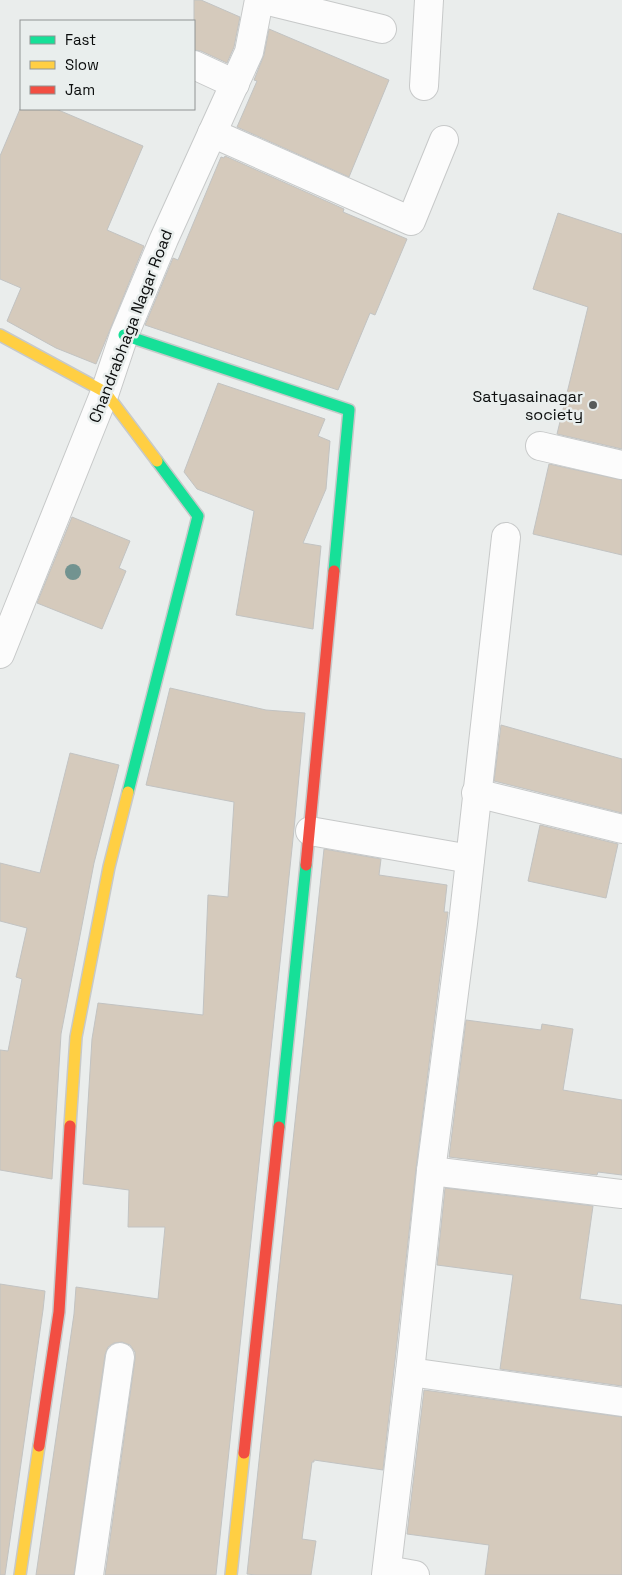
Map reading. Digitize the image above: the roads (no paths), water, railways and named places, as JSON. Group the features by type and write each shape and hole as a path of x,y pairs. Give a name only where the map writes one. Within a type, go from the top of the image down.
{"street":[{"name":"Chandrabhaga Nagar Road","path":"0,654 105,392 124,335 164,239 250,52 259,0"},
{"path":"264,0 382,29"},
{"path":"424,86 429,0"},
{"path":"195,65 235,84"},
{"path":"212,133 411,221 444,140"},
{"path":"0,335 105,392 198,516 109,867 76,1037 59,1312 20,1575"},
{"path":"124,335 349,410 310,831 231,1575"},
{"path":"540,446 622,465"},
{"path":"415,1575 387,1573 431,1171 470,859 506,537"},
{"path":"476,793 622,829"},
{"path":"310,831 470,859"},
{"path":"431,1171 622,1194"},
{"path":"89,1575 120,1357"},
{"path":"410,1372 622,1402"}],"place":[{"name":"Satyasainagar society","path":"593,405"}]}
